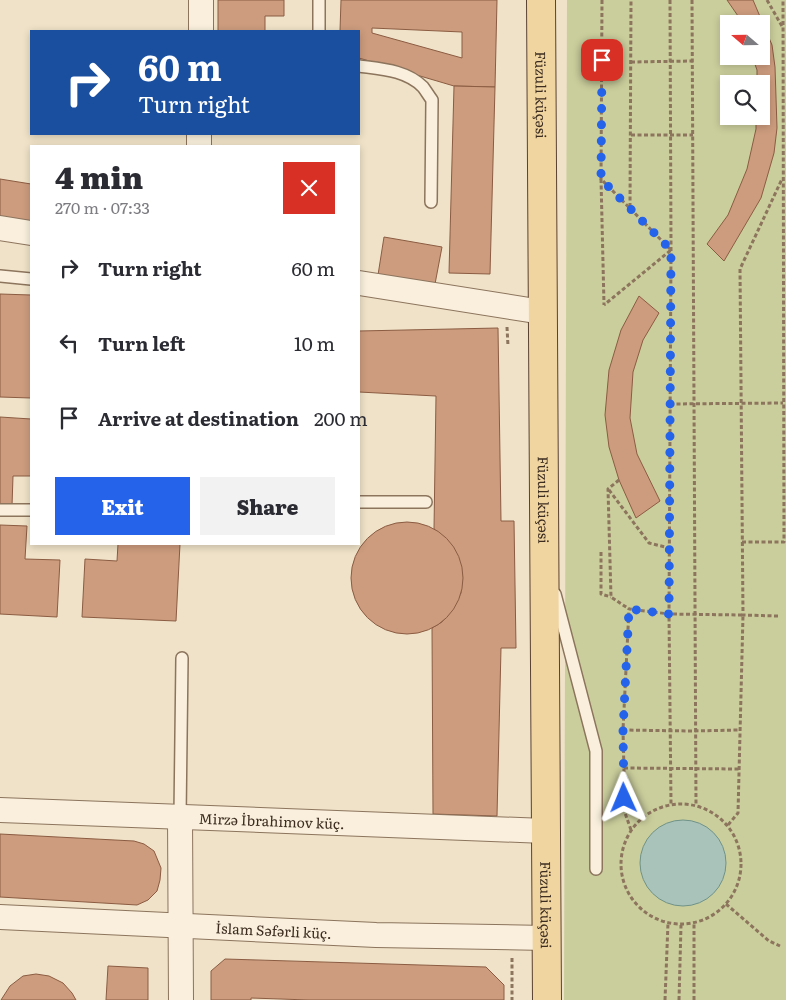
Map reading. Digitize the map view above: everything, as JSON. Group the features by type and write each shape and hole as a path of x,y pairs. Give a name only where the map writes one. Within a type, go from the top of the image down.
{"main road":[{"name":"Füzuli küçəsi","path":"541,0 547,1000"}],"street":[{"path":"201,30 202,0"},
{"path":"0,228 30,233"},
{"path":"360,283 542,312"},
{"name":"Mirzə İbrahimov küç.","path":"0,810 545,831"},
{"path":"180,816 181,1000"},
{"name":"İslam Səfərli küç.","path":"0,917 376,935 546,938"}],"lane":[{"path":"319,30 320,0"},
{"path":"360,66 399,72 424,88 432,100 431,202"},
{"path":"0,276 30,279"},
{"path":"360,502 426,502"},
{"path":"0,510 30,510"},
{"path":"545,559 596,751 596,869"},
{"path":"180,816 182,658"}],"path":[{"path":"602,0 601,179 604,305 671,250"},
{"path":"630,207 631,0"},
{"path":"670,0 669,614 671,804"},
{"path":"692,0 696,805"},
{"path":"768,0 783,28"},
{"path":"742,542 784,542 783,0"},
{"path":"631,62 693,61"},
{"path":"631,135 693,135"},
{"path":"728,825 738,813 743,615 740,269 783,177"},
{"path":"601,179 671,250"},
{"path":"507,322 508,346"},
{"path":"670,404 783,403"},
{"path":"608,489 619,480"},
{"path":"608,489 649,543 669,548"},
{"path":"608,489 611,597"},
{"path":"601,552 601,594 611,597 629,609 669,614 778,616"},
{"path":"629,609 623,730 625,813 631,830"},
{"path":"623,730 739,730"},
{"path":"624,768 739,769"},
{"path":"687,803 717,814 728,825 738,843 742,863 739,884 729,902 714,915 694,923 681,925 668,923 646,914 630,896 622,874 622,851 631,830 642,818 656,809 671,804 687,803"},
{"path":"726,904 768,941 780,946"},
{"path":"665,1000 668,923"},
{"path":"694,923 694,1000"},
{"path":"680,1000 681,925"},
{"path":"512,938 512,1000"}],"green space":[{"path":"567,0 786,0 786,1000 564,1000"}],"water":[{"path":"683,820 699,824 713,833 722,847 726,863 722,879 713,893 699,902 683,906 667,902 653,893 644,879 640,863 644,847 653,833 667,824"}],"building":[{"path":"218,0 284,0 284,16 265,16 265,30 218,30"},
{"path":"341,0 497,0 495,87 454,86 360,58 360,30 340,30","holes":["372,28 462,32 462,58 372,33"]},
{"path":"727,0 753,0 759,15 737,15"},
{"path":"770,40 775,67 777,128 774,153 761,198 724,261 707,244 728,215 747,169 756,125 770,125 770,75 757,75 755,65 770,65"},
{"path":"454,86 495,87 490,274 449,273"},
{"path":"0,179 30,184 30,224 0,219"},
{"path":"384,237 442,247 435,284 378,275"},
{"path":"0,294 30,295 30,398 0,397"},
{"path":"639,296 659,313 643,340 633,372 630,418 637,454 660,501 636,518 619,480 609,447 605,415 609,370 621,330"},
{"path":"498,328 501,521 514,521 516,648 501,648 497,816 433,814 432,628 442,622 455,605 461,593 462,580 461,569 455,551 446,539 434,529 436,396 360,392 360,331"},
{"path":"0,417 30,419 30,476 13,476 12,506 0,506"},
{"path":"407,522 418,523 428,527 446,539 458,557 462,567 462,589 458,599 446,617 428,629 418,633 407,634 396,633 386,629 368,617 356,599 352,589 351,578 352,567 356,557 368,539 386,527 396,523"},
{"path":"0,525 27,526 25,559 60,560 57,617 0,614"},
{"path":"118,545 180,545 176,621 82,617 85,559 117,561"},
{"path":"0,834 134,841 144,844 154,851 161,868 157,891 148,900 137,905 0,897"},
{"path":"225,959 486,967 504,985 504,1000 309,1000 251,998 251,1000 211,1000 211,971"},
{"path":"108,966 148,968 148,1000 106,1000"},
{"path":"36,974 49,976 63,983 76,1000 1,1000 10,986 23,976"}],"route":[{"path":"602,60 601,179 671,250 669,614 629,609 623,730 624,798"}]}
